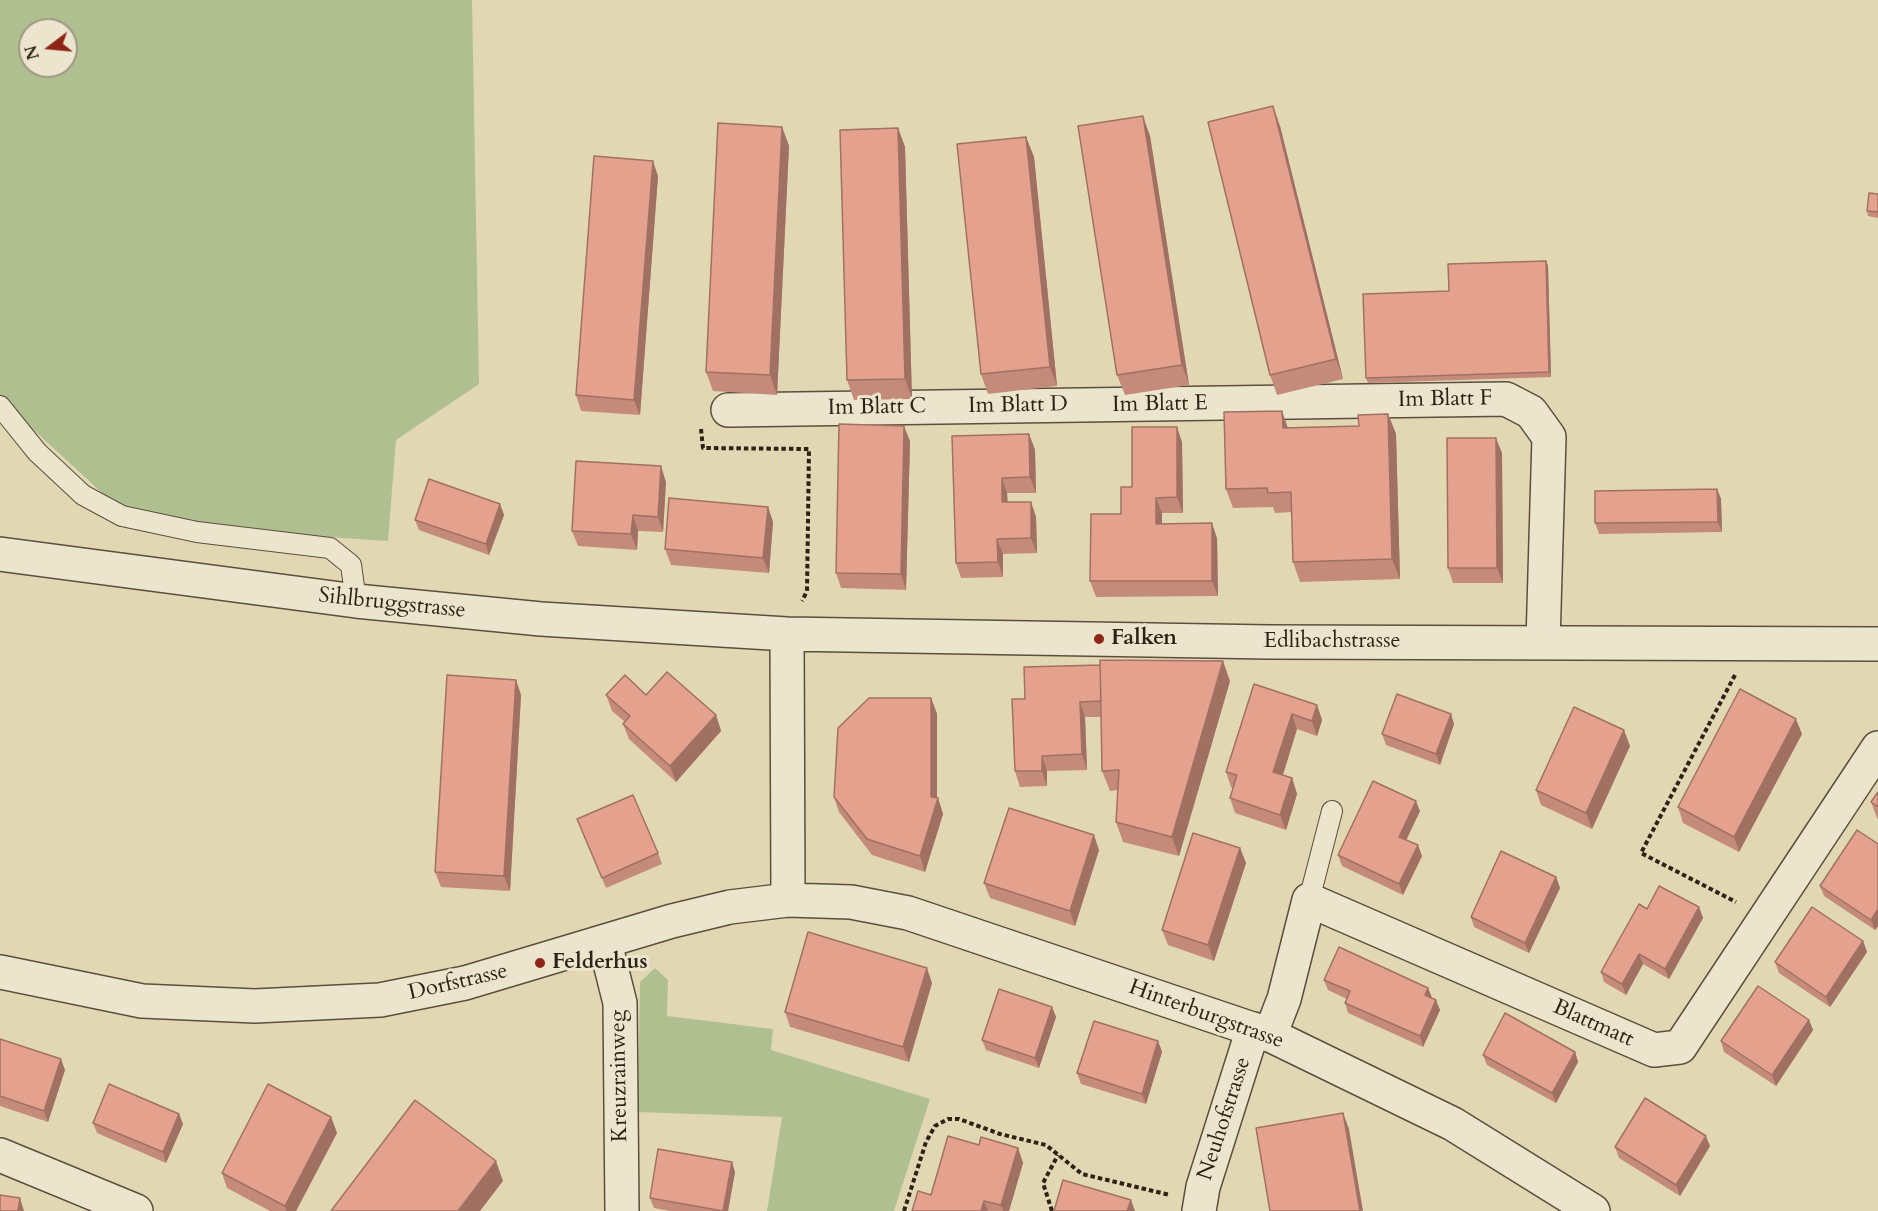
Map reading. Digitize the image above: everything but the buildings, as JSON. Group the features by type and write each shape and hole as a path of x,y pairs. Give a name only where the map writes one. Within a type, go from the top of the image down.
{"street":[{"name":"Im Blatt F","path":"1229,404 1506,399 1532,412 1549,437 1543,642"},
{"name":"Im Blatt E","path":"1091,406 1229,404"},
{"name":"Im Blatt D","path":"946,407 1091,406"},
{"name":"Im Blatt C","path":"714,414 807,409 946,407"},
{"name":"Sihlbruggstrasse","path":"0,554 356,601 541,619 787,634"},
{"name":"Edlibachstrasse","path":"787,634 1270,642 1878,644"},
{"path":"787,634 789,900"},
{"name":"Blattmatt","path":"1309,900 1654,1050 1680,1047 1878,748"},
{"name":"Dorfstrasse","path":"0,972 142,1001 255,1006 380,1000 465,984 672,921 730,907 789,900"},
{"name":"Hinterburgstrasse","path":"789,900 851,902 908,913 1262,1032 1453,1124 1593,1211"},
{"path":"1262,1032 1284,999 1309,900"},
{"name":"Kreuzrainweg","path":"605,943 620,1003 622,1211"},
{"name":"Neuhofstrasse","path":"1199,1206 1203,1187 1262,1032"},
{"path":"0,1155 136,1211"}],"lane":[{"path":"0,406 37,452 82,495 122,516 197,532 330,548 351,566 356,601"},
{"path":"1309,900 1332,811"}],"path":[{"path":"714,414 703,448 809,449 807,591 787,634"},
{"path":"1752,643 1641,853 1766,917"},
{"path":"904,1211 926,1142 935,1126 948,1119 959,1119 1000,1134 1046,1145 1082,1174 1199,1206"},
{"path":"1052,1211 1043,1183 1058,1155"}],"green space":[{"path":"0,0 472,0 479,384 396,440 388,541 136,524 0,399"},
{"path":"655,968 668,980 667,1016 773,1029 771,1050 930,1099 894,1211 767,1211 782,1117 638,1112 640,982"}],"place":[{"name":"Falken","path":"1099,639"},
{"name":"Felderhus","path":"540,963"}]}
